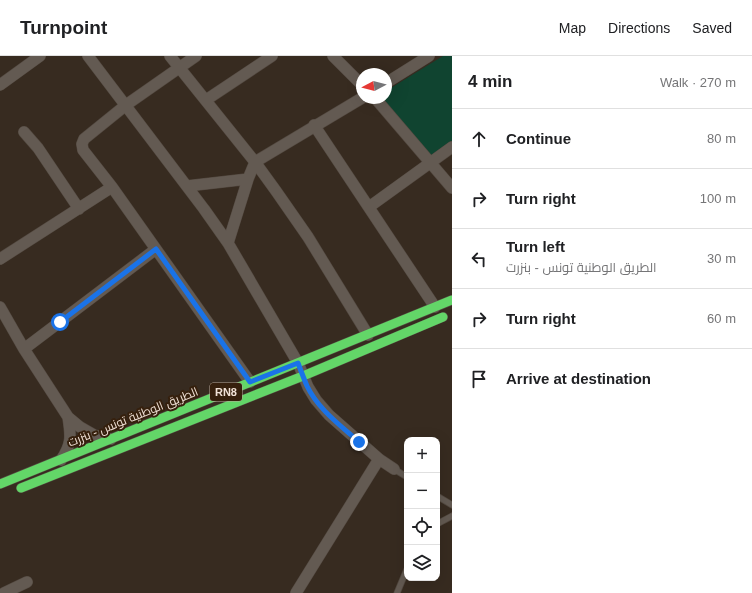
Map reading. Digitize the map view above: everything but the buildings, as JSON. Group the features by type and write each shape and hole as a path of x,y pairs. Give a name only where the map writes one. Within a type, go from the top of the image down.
{"main road":[{"name":"الطريق الوطنية تونس - بنزرت","path":"0,484 452,300"},
{"name":"الطريق الوطنية تونس - بنزرت","path":"13,491 303,376 452,313"}],"street":[{"path":"0,85 40,56"},
{"path":"88,56 187,186 228,243 298,363 308,387 316,400 329,415 379,459 394,469"},
{"path":"170,56 255,162 308,238 368,335"},
{"path":"196,56 126,105 84,139 82,144 83,150 112,187 250,382"},
{"path":"206,100 272,56"},
{"path":"333,56 356,78"},
{"path":"392,79 429,56"},
{"path":"228,243 248,179 255,162 314,125 356,101"},
{"path":"381,104 452,188"},
{"path":"314,125 435,307"},
{"path":"24,132 45,159 79,209"},
{"path":"369,207 431,164 452,147"},
{"path":"187,186 248,179"},
{"path":"0,259 112,187"},
{"path":"24,349 156,249"},
{"path":"0,307 24,349 68,417 80,427 94,435 112,439"},
{"path":"61,460 69,448 70,435 68,417"},
{"path":"296,593 379,459"},
{"path":"9,592 28,582"}],"lane":[{"path":"394,469 404,476"},
{"path":"440,498 452,505"},
{"path":"440,522 452,516"},
{"path":"397,593 404,576"}],"green space":[{"path":"443,56 452,56 452,143 430,158 385,104 392,104 392,87"}],"traffic: fast":[{"path":"0,484 452,300"},
{"path":"21,488 303,376 443,317"}],"route":[{"path":"60,322 156,249 250,382 298,363 308,387 316,400 329,415 359,442"}]}
